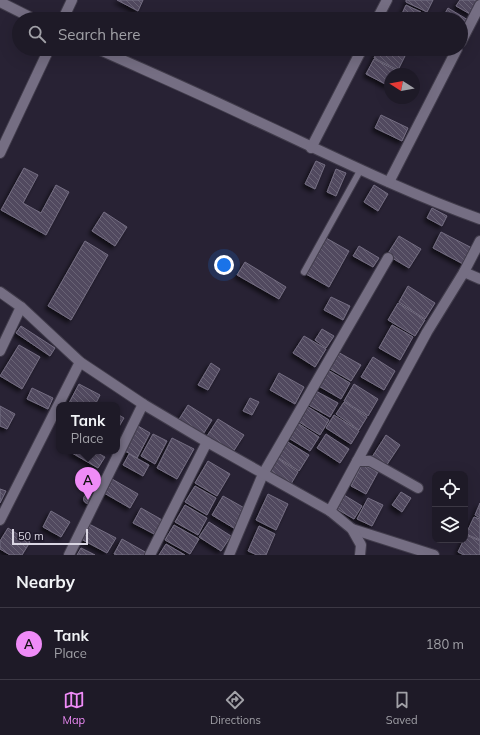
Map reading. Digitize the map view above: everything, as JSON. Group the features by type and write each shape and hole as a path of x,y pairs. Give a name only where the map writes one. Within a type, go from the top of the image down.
{"street":[{"path":"66,12 72,0"},
{"path":"381,12 387,0"},
{"path":"0,2 20,12"},
{"path":"468,28 480,5"},
{"path":"0,153 46,56"},
{"path":"113,56 250,118 311,148 453,210 480,219"},
{"path":"311,148 358,56"},
{"path":"389,182 453,56"},
{"path":"330,511 427,332 464,272 480,241"},
{"path":"229,555 263,474 388,258"},
{"path":"464,272 480,279"},
{"path":"0,292 21,307 80,362 143,404 330,511 352,529 415,552 434,555"},
{"path":"0,351 21,307"},
{"path":"60,402 80,362"},
{"path":"120,451 143,404"},
{"path":"0,520 56,409"},
{"path":"150,555 207,442"},
{"path":"69,555 118,454"},
{"path":"357,461 370,461 418,488"},
{"path":"352,529 361,545 360,555"}],"lane":[{"path":"304,272 361,169"}],"building":[{"path":"117,0 143,0 138,11"},
{"path":"406,0 433,0 427,12 406,2"},
{"path":"460,0 477,0 470,14 456,6"},
{"path":"406,5 421,12 403,12"},
{"path":"448,8 455,12 446,12"},
{"path":"375,56 405,56 399,68 394,68 374,58"},
{"path":"374,59 391,68 384,68 384,83 366,74"},
{"path":"381,115 408,128 402,141 375,128"},
{"path":"316,161 325,165 315,189 305,184"},
{"path":"24,168 38,175 23,203 41,213 56,185 69,192 46,235 1,210"},
{"path":"336,169 346,173 336,196 327,192"},
{"path":"374,185 388,194 378,211 364,202"},
{"path":"432,208 447,216 442,226 427,218"},
{"path":"104,212 127,227 115,246 92,231"},
{"path":"441,232 472,248 463,264 433,248"},
{"path":"399,236 421,249 409,268 387,255"},
{"path":"326,238 349,251 329,287 306,274"},
{"path":"85,241 108,255 71,320 48,306"},
{"path":"359,246 379,258 373,267 353,256"},
{"path":"245,262 286,287 279,299 237,275"},
{"path":"408,286 435,303 425,319 399,302"},
{"path":"331,297 350,306 343,320 324,310"},
{"path":"398,303 425,320 415,336 388,320"},
{"path":"392,325 413,337 400,360 379,348"},
{"path":"21,326 55,348 50,356 16,333"},
{"path":"322,329 334,336 326,348 315,340"},
{"path":"304,336 326,349 315,367 293,353"},
{"path":"19,345 40,357 22,389 0,376"},
{"path":"336,351 361,365 351,381 327,367"},
{"path":"373,357 395,371 384,390 361,377"},
{"path":"211,363 220,369 208,390 198,385"},
{"path":"326,369 350,383 341,399 317,385"},
{"path":"279,373 304,387 295,404 270,390"},
{"path":"79,384 100,395 96,402 70,402"},
{"path":"354,384 378,399 368,416 344,401"},
{"path":"32,388 53,398 48,409 27,399"},
{"path":"314,390 338,403 330,417 307,404"},
{"path":"250,398 259,402 252,415 243,411"},
{"path":"344,402 367,417 359,430 336,414"},
{"path":"188,405 212,420 202,436 178,421"},
{"path":"305,405 329,420 320,435 296,420"},
{"path":"0,406 15,414 7,429 0,426"},
{"path":"334,415 359,431 351,444 326,428"},
{"path":"120,416 124,418 120,425"},
{"path":"218,419 244,435 233,452 207,436"},
{"path":"296,422 319,437 310,451 287,437"},
{"path":"138,426 150,433 137,458 125,451"},
{"path":"153,434 167,441 155,464 141,456"},
{"path":"326,434 349,449 340,463 317,448"},
{"path":"386,435 400,445 386,466 372,457"},
{"path":"172,438 194,449 177,479 157,468"},
{"path":"286,441 309,455 299,471 277,457"},
{"path":"74,454 100,454 105,457 98,468"},
{"path":"129,454 149,465 143,476 123,465"},
{"path":"277,458 298,472 291,484 269,470"},
{"path":"208,461 230,474 217,496 195,483"},
{"path":"362,464 378,472 366,494 351,486"},
{"path":"112,479 138,494 130,508 104,493"},
{"path":"195,486 216,498 207,515 185,502"},
{"path":"0,489 6,491 0,503"},
{"path":"401,492 411,498 402,512 392,505"},
{"path":"268,494 288,504 276,530 256,520"},
{"path":"86,495 90,495 92,499 90,503 86,503 84,501 84,497"},
{"path":"344,495 362,506 354,519 337,509"},
{"path":"223,496 248,510 237,530 212,515"},
{"path":"368,498 383,505 372,526 357,519"},
{"path":"480,503 480,518 475,515"},
{"path":"185,505 207,518 198,535 175,522"},
{"path":"141,508 164,521 156,535 133,523"},
{"path":"51,511 70,522 61,537 43,527"},
{"path":"474,517 480,519 480,540 468,535 468,530"},
{"path":"209,522 231,536 221,551 199,537"},
{"path":"89,524 116,538 107,553 81,539"},
{"path":"174,525 199,539 190,554 165,540"},
{"path":"259,526 275,534 266,555 257,555 248,551"},
{"path":"8,528 30,542 22,555 10,555 0,549 0,541"},
{"path":"468,536 480,541 480,555 464,555 458,552 462,543 468,543"},
{"path":"122,539 147,553 146,555 114,554"},
{"path":"166,544 185,555 159,555"},
{"path":"81,548 95,555 77,555"}],"place":[{"name":"Tank","path":"88,500"}]}
